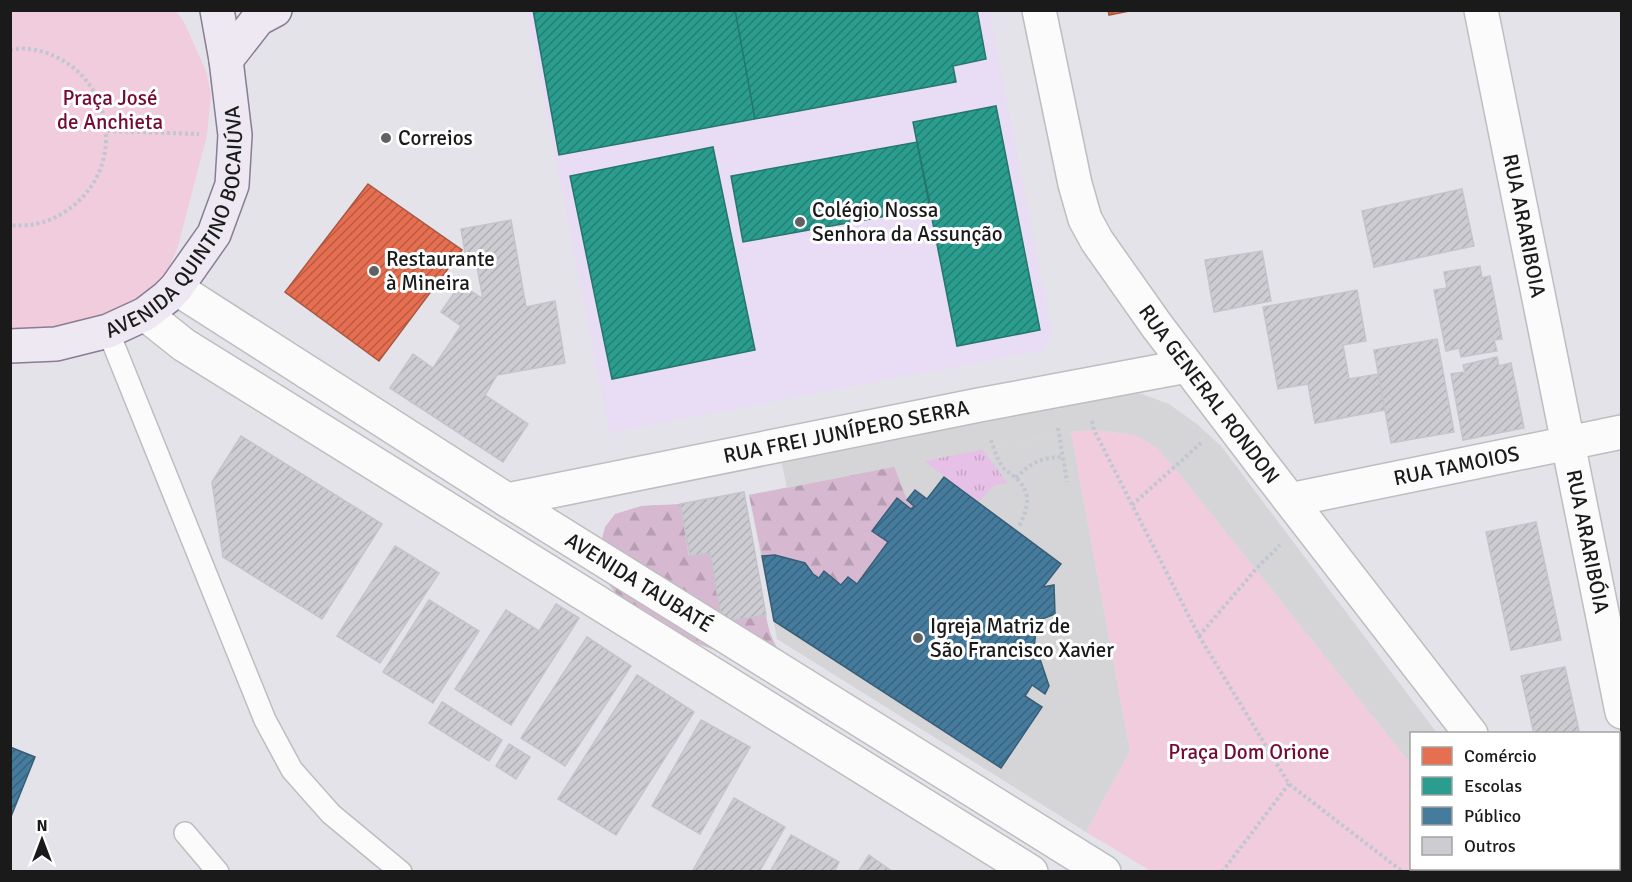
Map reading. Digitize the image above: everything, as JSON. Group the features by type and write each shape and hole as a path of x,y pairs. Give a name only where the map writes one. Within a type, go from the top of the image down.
{"main road":[{"name":"AVENIDA QUINTINO BOCAIÚVA","path":"10,346 56,344 108,331 145,314 176,288 214,234 232,185 236,135 217,10"},
{"path":"226,60 258,19 275,10"}],"street":[{"name":"RUA GENERAL RONDON","path":"1039,10 1075,183 1085,219 1097,242 1187,366 1469,732"},
{"name":"RUA ARARIBOIA","path":"1481,10 1567,442"},
{"name":"AVENIDA TAUBATÉ","path":"176,288 507,500 1104,872"},
{"name":"AVENIDA TAUBATÉ","path":"145,314 184,345 1030,872"},
{"name":"RUA FREI JUNÍPERO SERRA","path":"507,500 979,405 1187,366"},
{"name":"RUA TAMOIOS","path":"1297,509 1567,442 1622,432"},
{"name":"RUA ARARIBÓIA","path":"1567,442 1622,711"}],"lane":[{"path":"108,331 265,720 292,770 332,814 401,872"},
{"path":"185,833 218,872"}],"path":[{"path":"10,50 28,49 58,57 83,75 99,101 107,131 105,158 93,184 75,205 50,220 23,226 10,225"},
{"path":"107,131 236,135"},
{"path":"1084,385 1094,430 1199,636 1289,784 1402,872"},
{"path":"1052,392 1067,482"},
{"path":"979,405 1001,464 1017,478 1028,498 1027,509 1020,527"},
{"path":"1132,505 1228,419"},
{"path":"1017,478 1034,462 1049,457 1063,457"},
{"path":"1199,636 1256,569 1297,509"},
{"path":"1222,872 1289,784"}],"shaded area":[{"name":"Colégio Nossa Senhora da Assunção","path":"527,11 989,11 1052,334 1043,350 610,433"},
{"path":"1124,391 1142,394 1169,404 1197,424 1221,446 1436,732 1410,732 1410,763 1174,467 1157,448 1135,435 1094,430 1071,432 787,488 780,455"},
{"path":"1071,432 1130,751 1086,832 777,639 749,495"}],"green space":[{"name":"Praça José de Anchieta","path":"10,11 176,11 184,22 206,71 211,94 207,135 178,246 167,273 138,307 10,341"},
{"name":"Praça Dom Orione","path":"1094,430 1135,435 1157,448 1174,467 1410,763 1410,870 1455,871 1151,871 1086,832 1130,751 1071,432"},
{"path":"982,449 1008,484 995,486 979,502 924,461"},
{"path":"894,466 907,500 914,506 911,509 897,498 872,531 888,542 857,584 848,577 841,585 824,572 819,578 805,563 775,555 762,556 749,495"},
{"path":"680,504 689,556 710,553 722,622 766,615 773,639 787,660 763,674 747,670 722,653 673,634 627,606 610,586 601,568 600,546 605,527 615,514 641,506"}],"building: Comércio":[{"path":"1108,10 1134,10 1109,15"},
{"name":"Restaurante à Mineira","path":"368,184 462,250 379,361 285,292"}],"building: Escolas":[{"path":"533,10 735,10 755,119 559,155"},
{"path":"735,10 977,10 986,59 953,66 956,82 755,119"},
{"path":"996,106 1040,330 957,346 913,122"},
{"path":"917,142 931,208 743,242 731,176"},
{"path":"713,147 755,350 612,379 570,176"}],"building: Público":[{"name":"Igreja Matriz de São Francisco Xavier","path":"944,477 1061,564 1043,587 1054,585 1055,614 1037,621 1033,658 1039,656 1049,686 1045,694 1032,685 1025,696 1042,707 1001,768 774,621 762,556 775,555 805,563 819,578 824,571 841,585 848,577 857,584 888,542 872,531 897,498 911,509 914,506 907,500 915,490 927,499"},
{"path":"10,747 35,757 10,819"}],"building: Outros":[{"path":"1462,189 1474,246 1374,267 1362,211"},
{"path":"511,220 526,307 555,301 565,363 497,375 485,395 528,424 503,462 390,388 413,354 433,368 461,326 441,312 460,284 483,299 475,256 466,258 461,229"},
{"path":"1262,251 1271,301 1214,312 1205,260"},
{"path":"1480,266 1482,278 1490,276 1502,339 1494,340 1497,351 1461,357 1459,348 1446,351 1434,290 1447,288 1444,272"},
{"path":"1357,290 1366,341 1343,345 1349,379 1378,374 1385,410 1315,423 1308,384 1278,389 1263,307"},
{"path":"1437,339 1454,432 1391,443 1374,350"},
{"path":"1497,357 1499,366 1511,363 1524,428 1463,440 1451,374 1465,372 1463,365"},
{"path":"241,436 382,524 322,619 223,557 212,482"},
{"path":"744,492 766,615 722,622 710,553 690,556 680,504"},
{"path":"1536,522 1561,640 1511,650 1486,532"},
{"path":"395,546 439,573 380,663 337,636"},
{"path":"429,600 479,631 433,703 383,672"},
{"path":"556,604 579,618 511,725 455,689 506,610 539,631"},
{"path":"587,637 631,666 565,766 521,738"},
{"path":"1565,667 1579,731 1534,732 1521,676"},
{"path":"637,675 694,712 616,835 558,799"},
{"path":"442,702 502,740 489,761 429,723"},
{"path":"701,720 750,747 700,834 652,806"},
{"path":"509,744 530,757 516,779 496,766"},
{"path":"734,798 785,827 759,872 692,872"},
{"path":"791,835 839,862 834,872 770,872"},
{"path":"869,855 893,872 858,872"}],"place":[{"name":"Correios","path":"386,138"},
{"name":"Colégio Nossa Senhora da Assunção","path":"800,222"},
{"name":"Restaurante à Mineira","path":"374,271"},
{"name":"Igreja Matriz de São Francisco Xavier","path":"918,638"}]}
